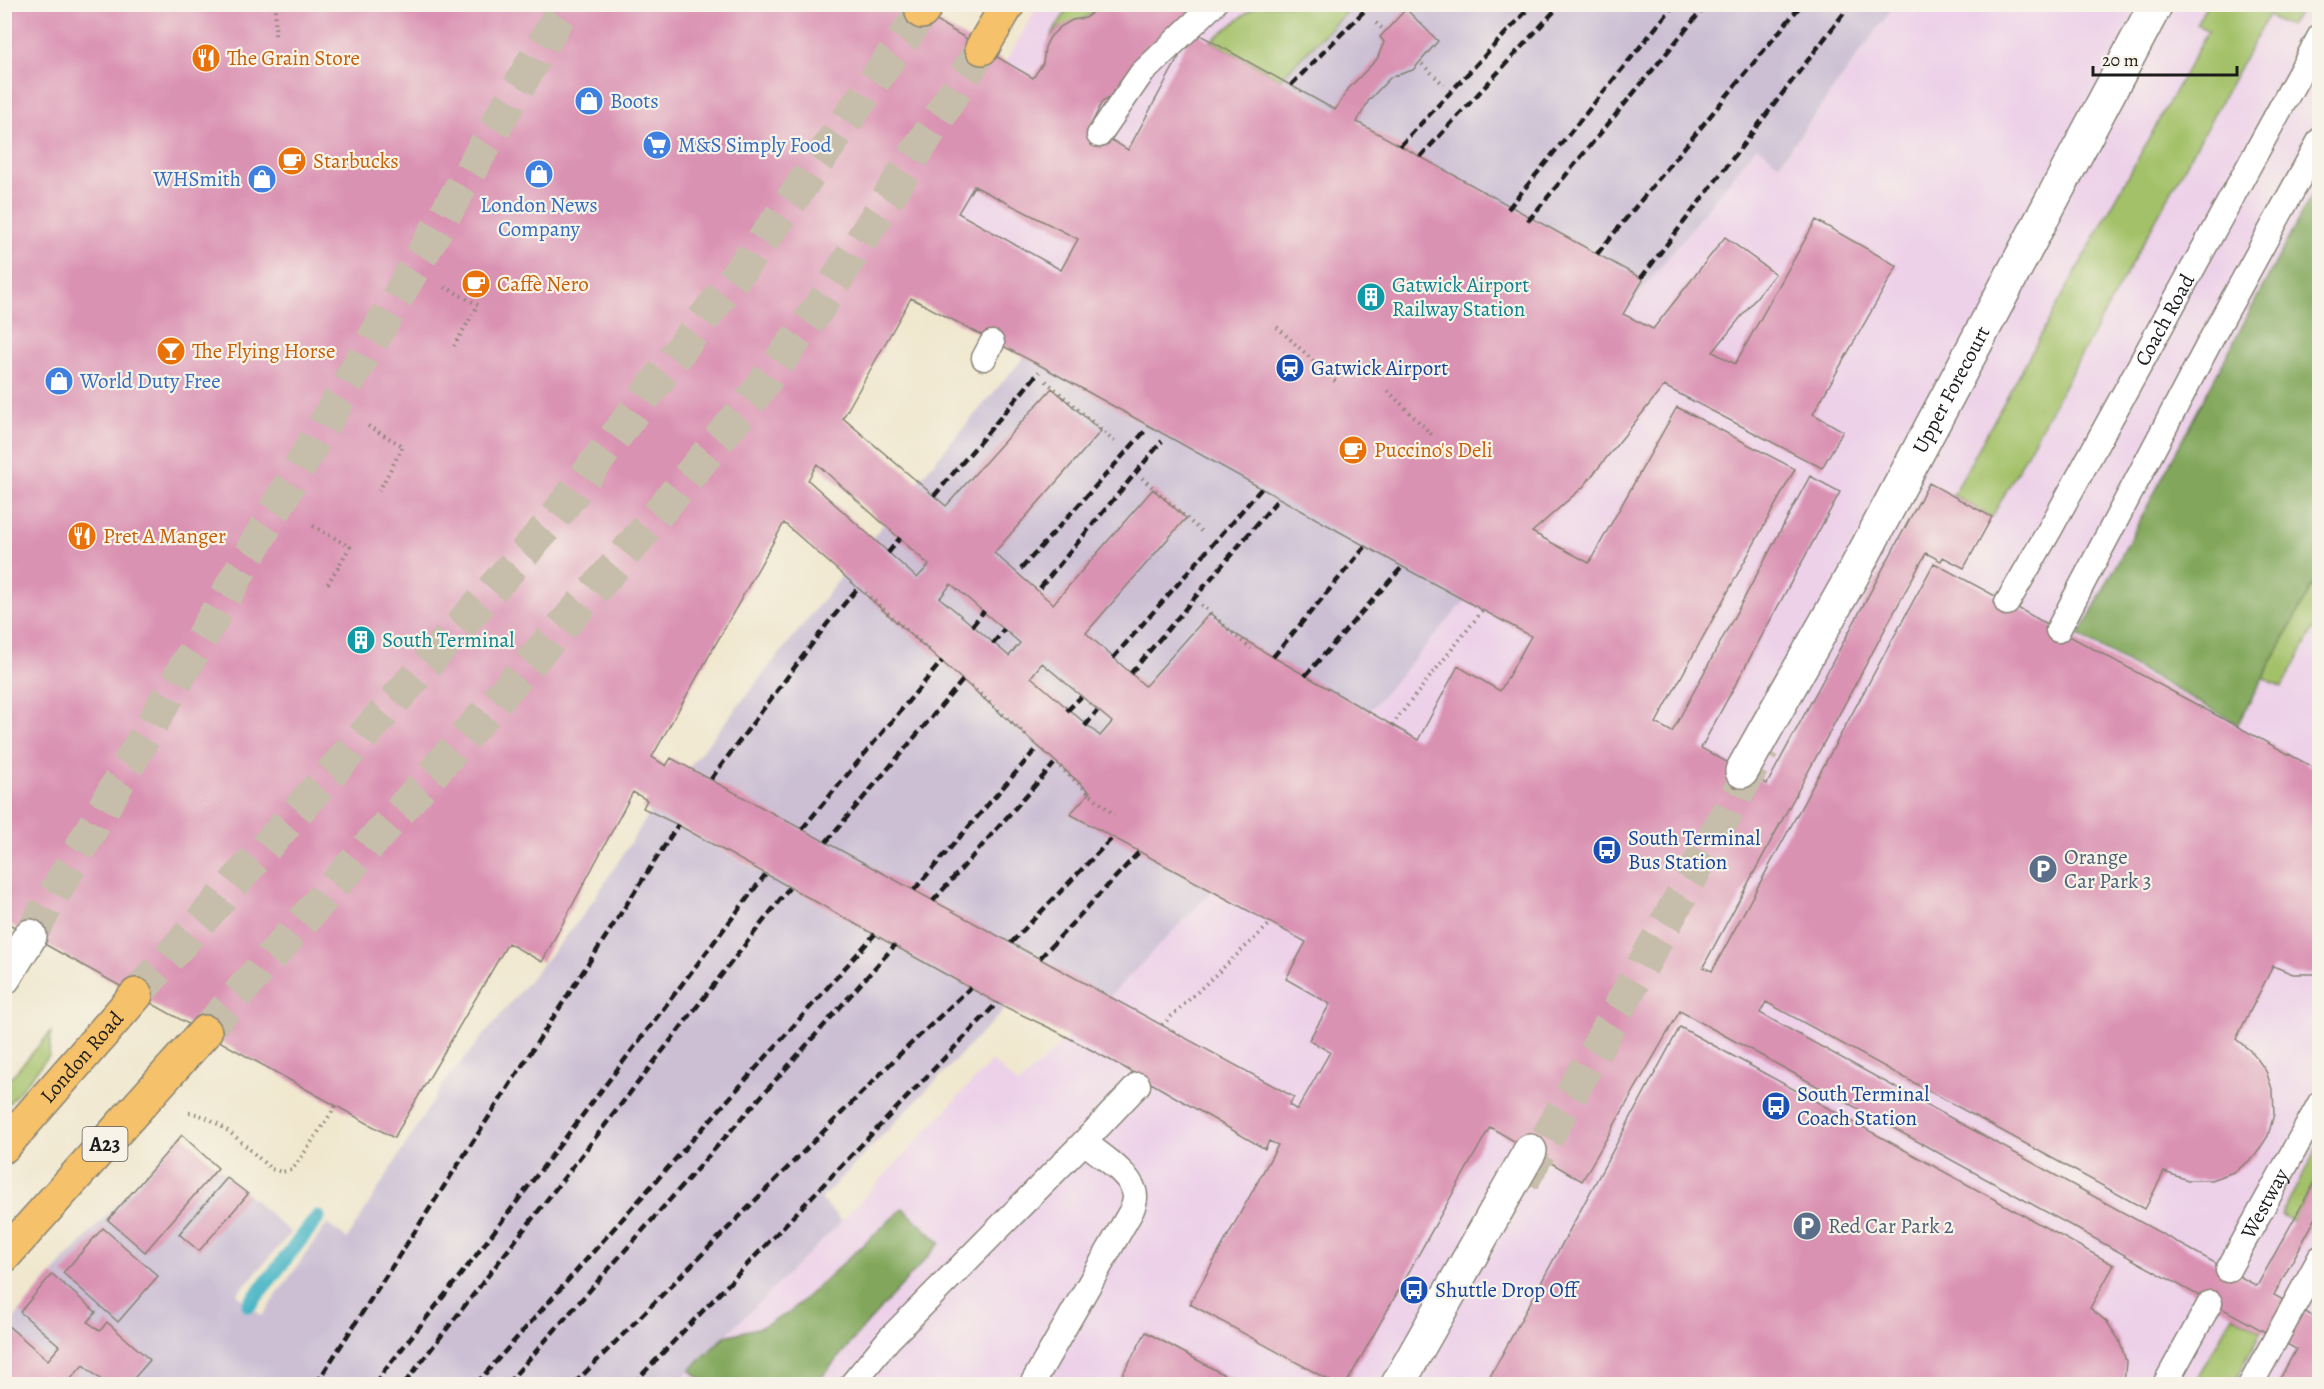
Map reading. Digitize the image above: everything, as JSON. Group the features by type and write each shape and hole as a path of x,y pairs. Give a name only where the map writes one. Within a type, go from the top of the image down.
{"main road":[{"path":"982,48 1008,4"},
{"name":"London Road","path":"4,1146 136,995"},
{"name":"A23","path":"4,1256 205,1032"}],"street":[{"name":"Upper Forecourt","path":"1742,771 1852,576 2156,4"},
{"path":"4,978 30,936"},
{"path":"1398,1384 1530,1150"}],"lane":[{"path":"1099,135 1141,74 1214,4"},
{"name":"Coach Road","path":"2007,603 2049,531 2319,36"},
{"path":"2058,630 2319,140"},
{"path":"852,1384 889,1339 1138,1085"},
{"name":"Westway","path":"2228,1270 2319,1103"},
{"path":"1032,1384 1129,1215 1135,1197 1131,1182 1084,1142"},
{"path":"2251,1384 2319,1258"},
{"path":"2165,1384 2210,1302"}],"path":[{"path":"275,35 276,4"},
{"path":"1376,23 1383,29"},
{"path":"1422,64 1444,85"},
{"path":"445,286 478,305 454,346"},
{"path":"1277,327 1338,384"},
{"path":"1046,381 1118,444"},
{"path":"1388,391 1434,437"},
{"path":"368,426 403,446 379,491"},
{"path":"1142,478 1204,534"},
{"path":"313,526 350,547 327,585"},
{"path":"865,593 931,652"},
{"path":"1201,605 1251,649"},
{"path":"1392,725 1483,610"},
{"path":"971,686 1029,738"},
{"path":"1060,767 1114,815"},
{"path":"1162,1025 1271,923"},
{"path":"187,1113 199,1113 212,1119 271,1169 282,1172 291,1170 296,1165 336,1106"}],"shaded area":[{"path":"1038,5 1353,5 1280,79 1193,31 1061,270 958,213 1033,78 1006,62"},
{"path":"1352,5 1895,5 1779,164 1757,146 1623,314 1643,280 1280,79"},
{"path":"1895,5 2319,5 2319,1384 676,1384 842,1221 992,1061 1018,1085 1115,991 1511,515 1623,314 1757,146 1780,164"},
{"path":"1024,357 1466,600 1207,896 1108,998 689,767 918,481"},
{"path":"651,811 1006,1008 821,1199 842,1221 676,1384 673,1381 669,1384 5,1384 5,1329 52,1274 182,1135 291,1233 237,1294 262,1316 327,1224 347,1239 444,1083 585,913"}],"green space":[{"path":"1070,5 1100,5 1087,17 1066,24 1050,37"},
{"path":"1257,5 1353,5 1280,79 1211,41"},
{"path":"2207,5 2305,5 2289,26 2268,16 1992,517 1953,495 2208,31 2196,24"},
{"path":"2319,180 2319,329 2312,344 2320,349 2319,573 2238,724 2079,636"},
{"path":"2319,573 2319,619 2282,687 2263,678"},
{"path":"51,1032 49,1056 5,1108 5,1084"},
{"path":"2319,1145 2319,1172 2293,1221 2281,1215"},
{"path":"903,1208 940,1243 816,1384 706,1384 690,1370 725,1336 761,1327 789,1313"},
{"path":"2233,1315 2262,1331 2233,1384 2194,1384"}],"building":[{"path":"4,4 908,4 1033,78 1043,63 1045,47 1050,37 1072,20 1086,18 1100,4 1197,4 1111,97 1102,102 1090,127 1128,150 1193,31 1335,110 1349,88 1377,59 1384,42 1380,37 1406,9 1438,41 1413,70 1391,77 1369,100 1357,122 1641,278 1643,280 1623,314 1653,329 1725,237 1775,274 1713,352 1735,364 1816,220 1897,266 1813,414 1843,431 1822,468 1664,386 1583,487 1532,532 1589,563 1677,407 1795,469 1656,723 1672,732 1810,476 1840,492 1701,748 1767,784 1929,483 1992,517 1964,568 1943,557 1941,561 1926,553 1703,967 1712,971 1934,563 2320,771 2320,974 2293,974 2273,966 2236,1039 2253,1053 2266,1071 2273,1092 2274,1114 2268,1136 2255,1156 2236,1171 2212,1180 2188,1180 2164,1172 2145,1209 1766,1002 1760,1013 2257,1286 2320,1172 2320,1210 2274,1295 2314,1317 2320,1306 2320,1384 2277,1384 2296,1349 1680,1011 1582,1181 1490,1127 1346,1384 1336,1384 1190,1304 1278,1145 1269,1141 1265,1149 1125,1068 997,1003 678,825 643,808 647,800 633,792 542,962 508,943 394,1138 4,921","holes":["974,186 1078,239 1061,270 958,213","911,298 1043,367 1531,636 1500,691 1458,666 1418,740 1230,631 1210,613 1145,686 1086,633 1186,518 1153,489 1053,604 994,553 1101,431 1052,388 946,506 843,418","817,464 929,565 917,578 808,480","784,523 1090,792 1070,814 1306,942 1286,979 1330,1004 1309,1040 1330,1052 1297,1110 1289,1105 1294,1097 671,758 666,766 652,757","951,584 1020,643 1009,656 940,598","1042,663 1112,722 1100,736 1031,677"]},
{"name":"Red Car Park 2","path":"1680,1027 2114,1265 2090,1308 2107,1322 2119,1340 2126,1361 2124,1384 1486,1384"},
{"path":"182,1135 218,1168 145,1252 108,1220"},
{"path":"227,1178 248,1194 199,1251 179,1234"},
{"path":"103,1228 158,1276 118,1322 63,1273"},
{"path":"52,1274 96,1312 88,1322 100,1331 107,1322 150,1360 129,1384 106,1384 83,1365 70,1380 76,1384 4,1384 4,1329 8,1326 48,1360 60,1346 20,1312"},
{"path":"1146,1332 1241,1384 1117,1384"}],"waterway":[{"path":"249,1305 318,1217"}],"tunnel":[{"path":"30,936 566,4"},
{"path":"136,995 552,521 777,221 922,12"},
{"path":"205,1032 616,565 752,399 820,306 982,48"},
{"path":"1523,1181 1763,748"}],"railway":[{"path":"1291,85 1371,4"},
{"path":"1400,146 1533,4"},
{"path":"1420,157 1561,4"},
{"path":"1508,209 1675,4"},
{"path":"1528,221 1707,4"},
{"path":"1597,254 1802,4"},
{"path":"1641,278 1851,4"},
{"path":"934,496 1039,372"},
{"path":"1021,569 1145,431"},
{"path":"1040,588 1162,441"},
{"path":"1113,658 1262,488"},
{"path":"1131,673 1279,498"},
{"path":"888,553 900,538"},
{"path":"1273,657 1365,547"},
{"path":"1305,676 1402,567"},
{"path":"711,779 827,624 857,589"},
{"path":"972,626 984,611"},
{"path":"993,644 1004,629"},
{"path":"802,829 942,661"},
{"path":"826,842 963,680"},
{"path":"1067,711 1081,697"},
{"path":"1085,726 1097,711"},
{"path":"914,890 1037,748"},
{"path":"933,901 1054,764"},
{"path":"316,1384 678,825"},
{"path":"1011,943 1113,837"},
{"path":"1040,958 1139,852"},
{"path":"374,1384 474,1258 765,875"},
{"path":"404,1384 789,888"},
{"path":"476,1384 875,934"},
{"path":"507,1384 895,945"},
{"path":"574,1384 898,1056 970,988"},
{"path":"633,1384 997,1003"}],"place":[{"name":"The Grain Store","path":"206,58"},
{"name":"Boots","path":"589,101"},
{"name":"M&S Simply Food","path":"657,145"},
{"name":"Starbucks","path":"292,161"},
{"name":"London News Company","path":"539,174"},
{"name":"WHSmith","path":"262,179"},
{"name":"Caffè Nero","path":"476,284"},
{"name":"Gatwick Airport Railway Station","path":"1371,297"},
{"name":"The Flying Horse","path":"171,351"},
{"name":"Gatwick Airport","path":"1290,368"},
{"name":"World Duty Free","path":"59,381"},
{"name":"Puccino's Deli","path":"1353,450"},
{"name":"Pret A Manger","path":"82,536"},
{"name":"South Terminal","path":"361,640"},
{"name":"South Terminal Bus Station","path":"1607,850"},
{"name":"Orange Car Park 3","path":"2043,869"},
{"name":"South Terminal Coach Station","path":"1776,1106"},
{"name":"Red Car Park 2","path":"1807,1226"},
{"name":"Shuttle Drop Off","path":"1414,1290"}]}
